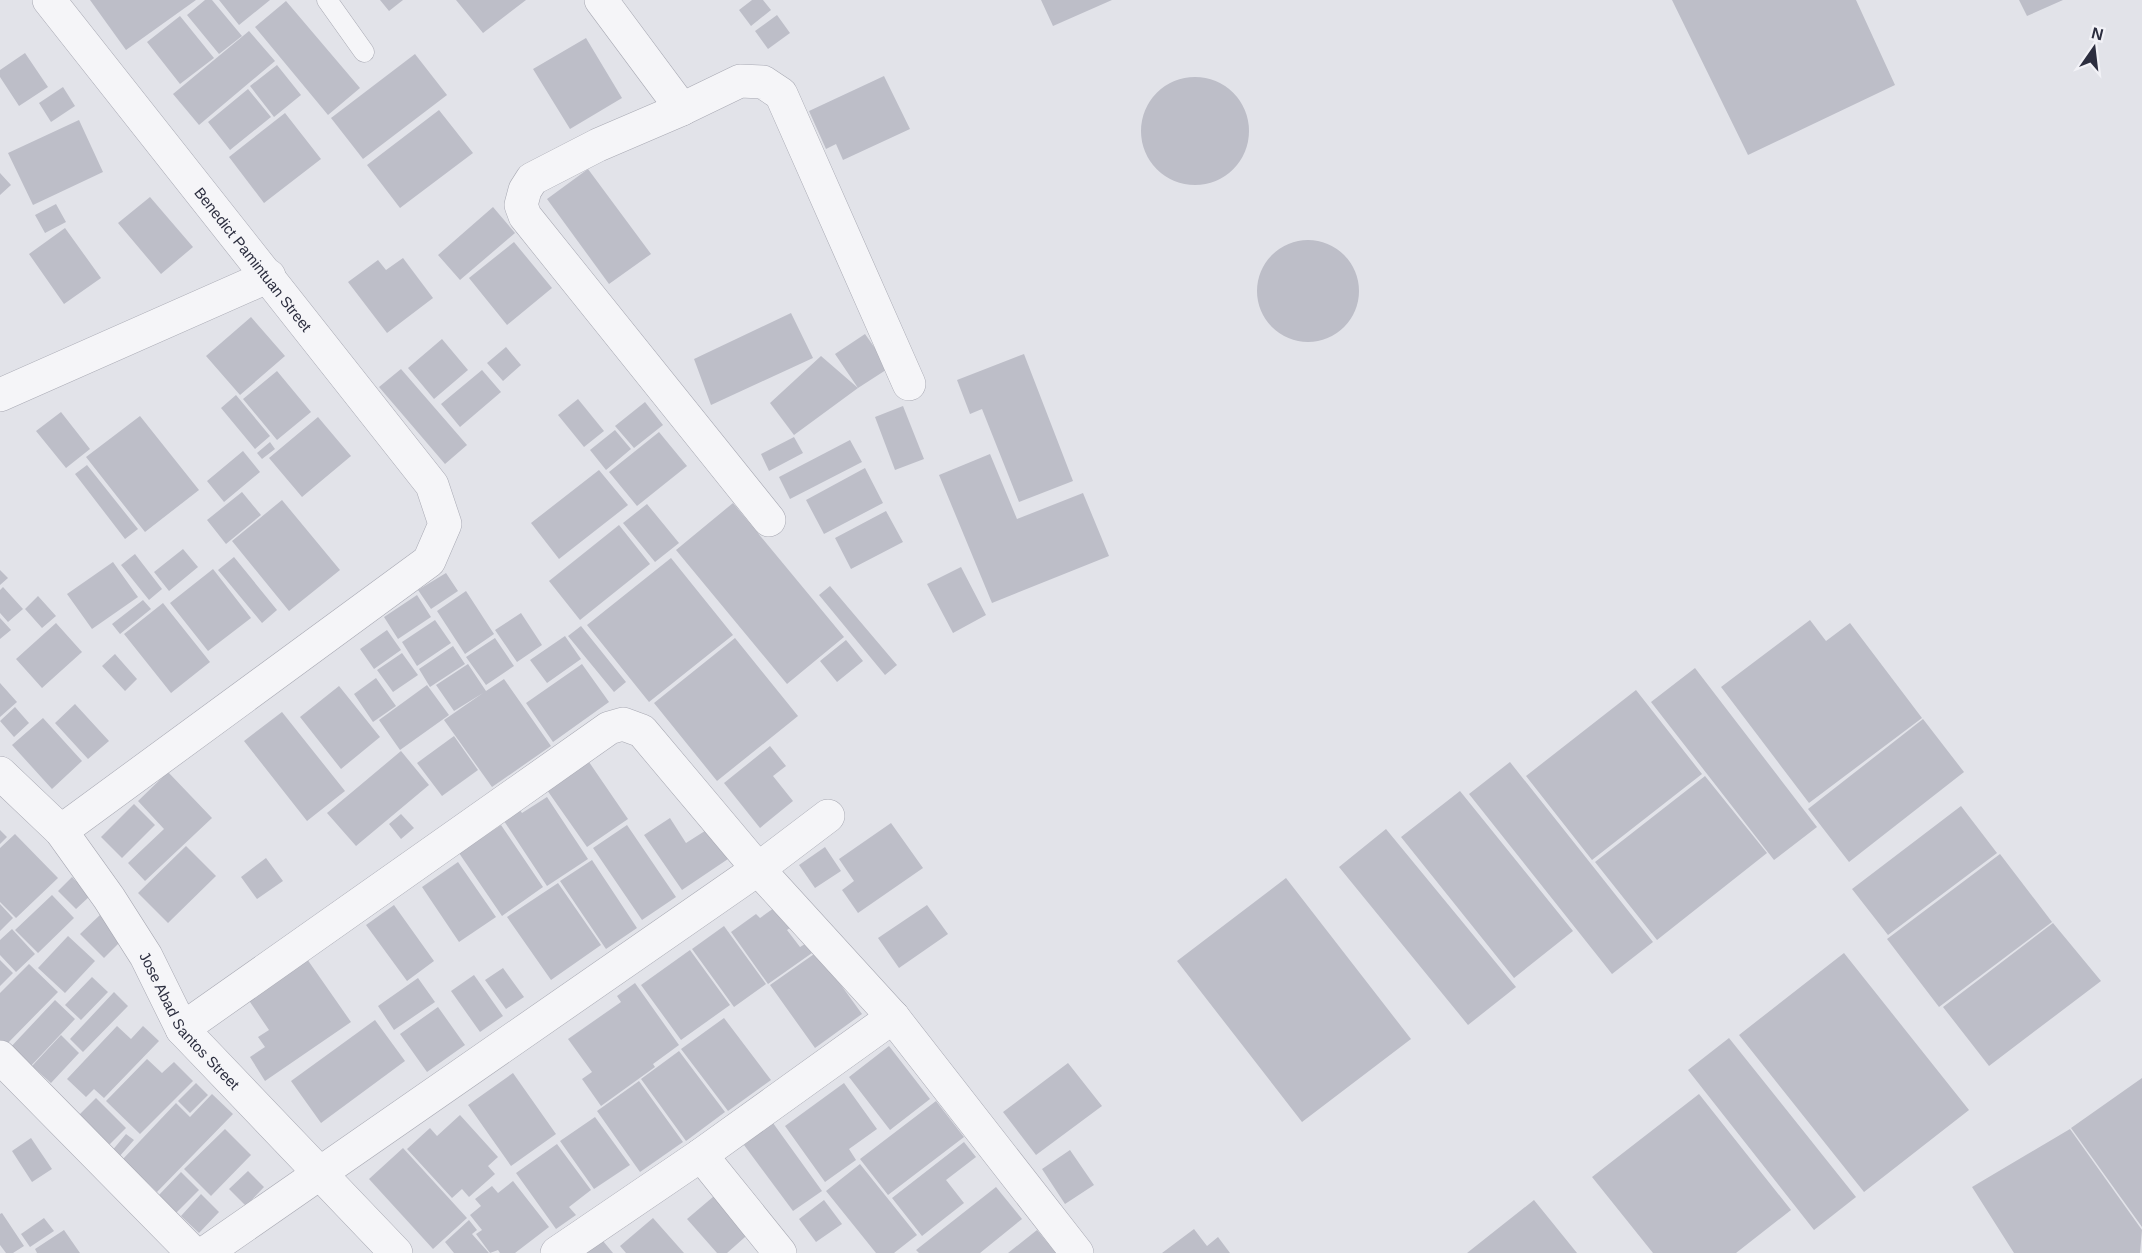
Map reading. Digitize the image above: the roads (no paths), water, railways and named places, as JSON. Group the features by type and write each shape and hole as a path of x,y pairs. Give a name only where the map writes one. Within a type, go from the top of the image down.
{"street":[{"name":"Benedict Pamintuan Street","path":"50,0 432,485 445,524 429,561 61,831"},
{"path":"601,0 682,109"},
{"path":"769,520 525,216 521,205 525,190 532,179 598,145 740,81 763,82 781,94 909,384"},
{"path":"4,386 269,276"},
{"path":"182,1029 609,728 623,724 642,731 758,868 893,1017 1077,1253"},
{"name":"Jose Abad Santos Street","path":"0,773 61,831 109,898 146,956 182,1029 396,1253"},
{"path":"206,1253 758,868 828,816"},
{"path":"557,1253 701,1155 893,1017"},
{"path":"0,1057 193,1253"},
{"path":"701,1155 780,1253"}],"lane":[{"path":"327,0 364,52"}]}
